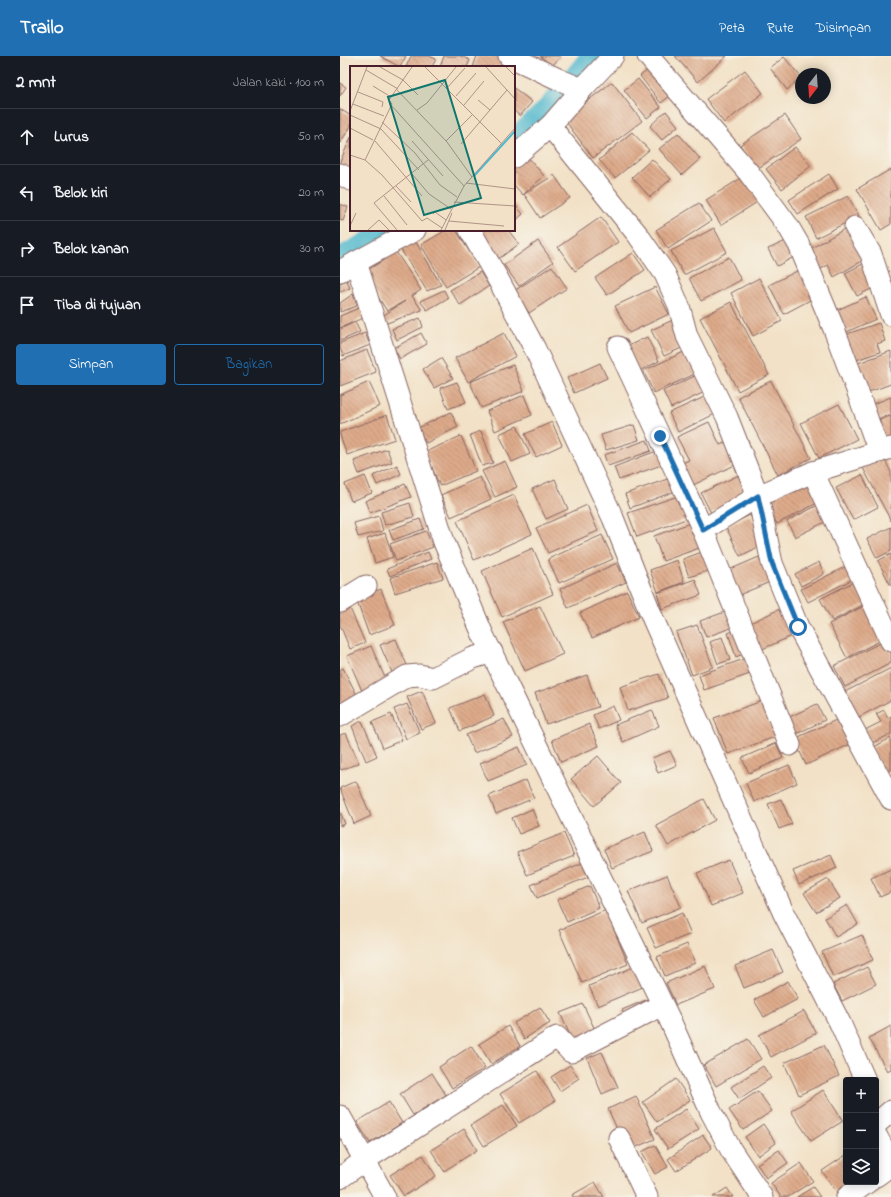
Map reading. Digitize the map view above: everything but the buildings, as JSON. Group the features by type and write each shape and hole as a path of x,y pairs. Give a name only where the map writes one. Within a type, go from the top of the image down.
{"street":[{"path":"509,56 582,89"},
{"path":"515,156 550,126 613,56"},
{"path":"648,56 749,173 788,226 799,245 857,390 885,450 813,472 758,496 703,530"},
{"path":"550,126 638,235 665,274 676,299 687,336 727,417 758,496 772,563 798,627 891,799"},
{"path":"340,174 350,179"},
{"path":"855,227 871,254 891,315"},
{"path":"412,231 348,267 444,542 483,634 662,1005 711,1112 731,1150 762,1197"},
{"path":"471,231 499,281 538,356 613,518 654,620 781,907 840,1023 864,1077"},
{"path":"618,348 703,530 790,745"},
{"path":"813,472 891,641"},
{"path":"340,602 366,586"},
{"path":"340,716 408,676 418,675 433,678 473,658 492,652"},
{"path":"340,1178 365,1160 557,1037 571,1052 662,1005"},
{"path":"340,1116 385,1197"},
{"path":"879,1174 886,1168 888,1163 880,1119"},
{"path":"619,1138 647,1197"}],"waterway":[{"path":"515,137 545,110 591,56"},
{"path":"340,258 386,231"}],"route":[{"path":"660,436 703,530 758,496 772,563 798,627"}]}
